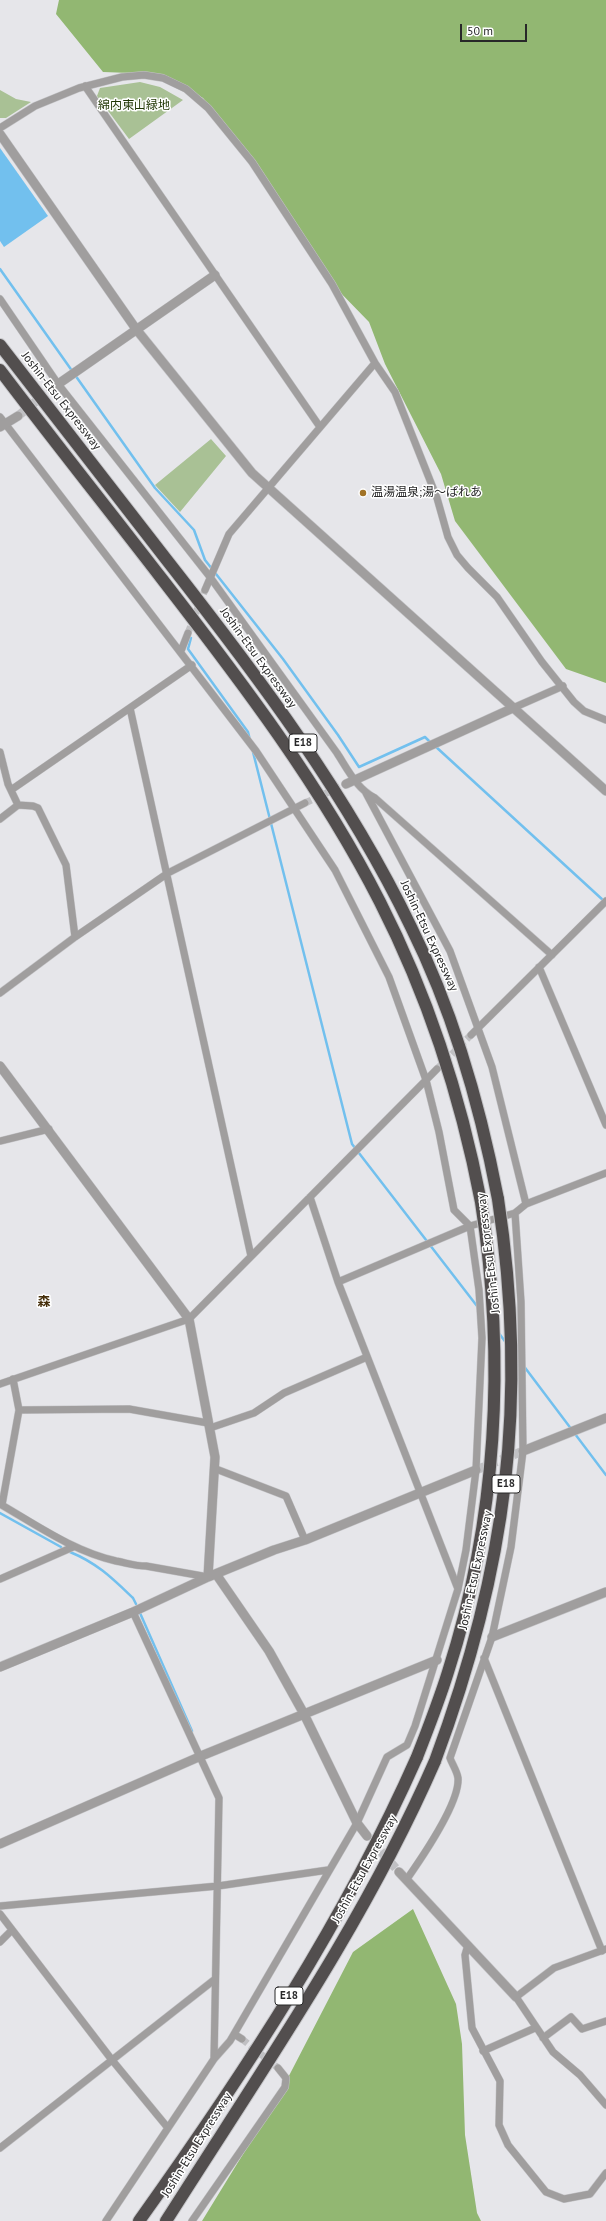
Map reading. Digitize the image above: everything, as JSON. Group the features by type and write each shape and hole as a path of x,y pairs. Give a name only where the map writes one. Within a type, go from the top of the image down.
{"highway":[{"name":"Joshin-Etsu Expressway","path":"0,344 236,650 313,758 363,837 412,927 451,1022 474,1094 498,1199 508,1276 512,1360 511,1420 505,1491 489,1586 477,1634 464,1679 435,1761 395,1847 357,1915 166,2221"},
{"name":"Joshin-Etsu Expressway","path":"0,370 224,661 283,742 348,844 396,935 436,1030 460,1106 481,1202 491,1277 495,1356 495,1404 489,1485 482,1534 461,1627 448,1672 417,1757 380,1838 321,1945 227,2092 139,2221"}],"street":[{"path":"0,128 35,106 85,86 122,77 144,75 163,78 186,89 208,108 252,162 332,284 374,363 395,392 437,498 448,537 457,555 497,597 542,662 563,686 574,702 584,711 606,720"},
{"path":"85,86 320,427"},
{"path":"0,134 136,329 252,473 270,487 513,708 606,790"},
{"path":"54,386 215,275"},
{"path":"0,299 54,386 210,577 337,753 350,782 375,798 552,955"},
{"path":"205,590 229,534 374,363"},
{"path":"18,416 2,423 192,665 256,751 335,870 389,977 426,1080 440,1132 454,1210 470,1226 479,1290 482,1338 476,1470 466,1550 458,1589 437,1660 411,1737 407,1744 387,1757 357,1823 328,1870 322,1885 234,2034 214,2059 106,2221"},
{"path":"181,651 188,633"},
{"path":"11,790 192,665"},
{"path":"350,782 563,686"},
{"path":"130,708 168,873 251,1256"},
{"path":"0,752 8,784 18,805"},
{"path":"366,793 450,951 492,1067 526,1204"},
{"path":"0,993 75,937 168,873 304,803"},
{"path":"0,819 18,805 33,806 38,808 66,865 75,937"},
{"path":"471,1036 606,901"},
{"path":"539,968 606,1125"},
{"path":"0,1066 49,1129 189,1319 216,1469 212,1575 269,1650 304,1714 357,1823 367,1836"},
{"path":"0,1384 189,1319 437,1069"},
{"path":"0,1141 49,1129"},
{"path":"338,1282 470,1226 515,1213 526,1204 606,1173"},
{"path":"310,1197 338,1282 419,1493 458,1589"},
{"path":"407,1879 439,1832 456,1790 458,1777 450,1758 492,1637 511,1547 523,1451 521,1302 515,1213"},
{"path":"19,1410 129,1409 209,1425 254,1413 284,1392 367,1358"},
{"path":"13,1380 19,1410 1,1505 73,1547 97,1557 136,1566 212,1575"},
{"path":"523,1451 606,1418"},
{"path":"216,1469 286,1496 305,1540"},
{"path":"0,1667 133,1612 212,1575 274,1550 305,1540 476,1470"},
{"path":"0,1579 73,1547"},
{"path":"492,1637 606,1592"},
{"path":"133,1612 201,1756 219,1798 218,1886 214,1980 214,2059"},
{"path":"484,1658 604,1950 554,1968 516,1997"},
{"path":"0,1844 201,1756 437,1660"},
{"path":"0,1906 218,1886 328,1870"},
{"path":"399,1872 516,1997 535,2028 553,2052 580,2075 606,2105"},
{"path":"0,1914 11,1931 112,2060 168,2128"},
{"path":"0,1942 11,1931"},
{"path":"468,1945 465,1956 472,2028 500,2081 499,2125 508,2145 546,2192 564,2199 590,2194 606,2173"},
{"path":"0,2148 214,1980"},
{"path":"543,2038 571,2017 582,2029 606,2022"},
{"path":"483,2051 535,2028"},
{"path":"234,2034 242,2039"},
{"path":"192,2221 285,2086 286,2078 278,2068"}],"green space":[{"path":"59,0 606,0 606,683 566,669 455,521 441,474 385,364 369,322 332,284 244,153 203,98 159,74 103,72 56,14"},
{"name":"綿内東山緑地","path":"140,82 160,87 183,100 129,139 97,96 100,88"},
{"path":"0,90 16,99 31,102 6,118 0,118"},
{"path":"211,439 226,456 180,512 155,485"},
{"path":"413,1909 456,2004 462,2044 465,2135 477,2213 481,2221 202,2221 278,2097 353,1952"}],"water":[{"path":"0,148 48,216 4,247 0,241"}],"waterway":[{"path":"0,269 155,488 194,530 205,560 283,659 338,735 359,767 425,737 431,743"},
{"path":"191,638 188,649 248,732 250,740"},
{"path":"435,746 604,901"},
{"path":"253,752 352,1144 477,1306"},
{"path":"498,1332 507,1344"},
{"path":"523,1365 606,1475"},
{"path":"0,1513 61,1547"},
{"path":"70,1552 80,1556 104,1572 133,1598 136,1604"},
{"path":"140,1613 192,1731"}],"tunnel":[{"path":"18,416 51,389"},
{"path":"188,633 205,590"},
{"path":"305,803 346,784"},
{"path":"437,1069 471,1035"},
{"path":"476,1470 523,1451"},
{"path":"372,1841 399,1872"},
{"path":"242,2039 278,2068"}],"place":[{"name":"温湯温泉;湯〜ぱれあ","path":"363,493"}],"district":[{"name":"森","path":"44,1302"}]}
